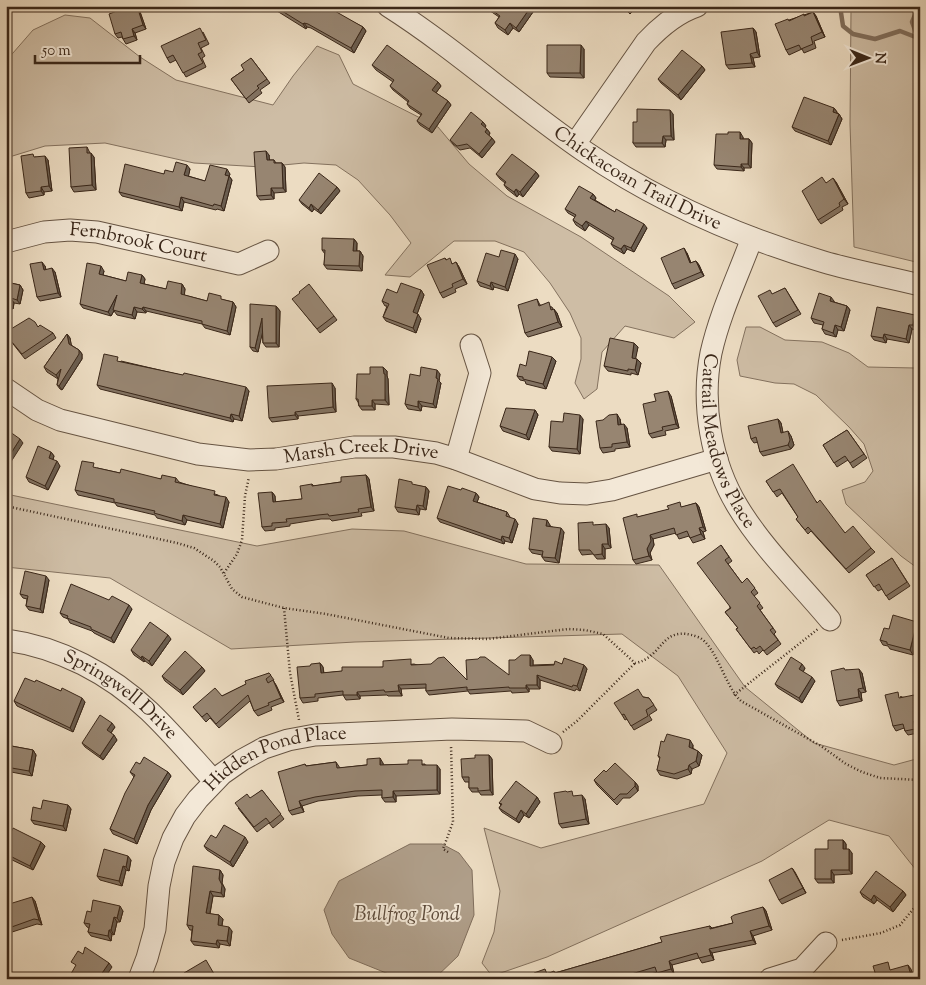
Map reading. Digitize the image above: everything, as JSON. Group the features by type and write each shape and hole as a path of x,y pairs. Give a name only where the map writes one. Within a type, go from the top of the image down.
{"street":[{"name":"Chickacoan Trail Drive","path":"388,6 459,56 575,144 631,180 681,207 752,238 825,262 920,285"},
{"path":"575,144 646,42 659,28 675,16 697,6"},
{"name":"Fernbrook Court","path":"6,242 44,232 70,230 97,232 239,264 268,251"},
{"name":"Cattail Meadows Place","path":"752,238 718,326 711,354 708,410 712,437 725,482 753,530 830,620"},
{"path":"456,459 480,373 471,345"},
{"name":"Marsh Creek Drive","path":"6,389 38,410 60,420 198,454 250,460 276,459 372,447 415,450 456,459 535,489 560,493 578,494 612,490 717,459"},
{"name":"Springwell Drive","path":"6,640 74,660 108,679 149,711 214,781"},
{"name":"Hidden Pond Place","path":"139,979 153,936 159,886 164,862 173,838 189,810 214,781 242,760 264,748 302,736 452,729 526,731 550,743"},
{"path":"770,979 802,969 826,943"}],"path":[{"path":"912,6 920,12"},
{"path":"224,573 237,554 242,540 243,511 250,473 250,460"},
{"path":"6,506 177,542 194,548 220,567 232,589 242,597 284,608 326,614 449,638 509,637 568,629 585,630 603,634 635,663"},
{"path":"284,608 290,673 302,736"},
{"path":"734,695 830,620"},
{"path":"550,743 577,721 635,663 644,661 653,655 662,642 672,635 685,633 701,638 709,646 734,695 741,701 821,746 846,764 862,772 880,778 920,780"},
{"path":"448,852 443,849 453,822 450,738 452,729"},
{"path":"826,943 887,931 900,925 920,901"}],"shaded area":[{"path":"859,6 920,6 920,263 854,247 850,124 851,11"},
{"path":"65,15 90,18 140,57 176,80 273,105 317,46 339,55 353,84 438,127 469,164 507,196 581,237 669,296 695,322 674,338 625,326 602,352 597,389 584,399 575,383 581,359 581,338 570,313 550,283 524,252 495,241 454,241 410,277 385,275 411,243 390,215 358,180 336,165 304,163 262,167 194,163 105,143 45,146 6,158 6,61 33,30"},
{"path":"746,327 760,327 785,340 822,342 849,353 868,367 915,368 920,359 920,570 901,556 846,504 842,490 865,482 873,471 864,444 849,427 816,395 794,384 775,383 740,376 737,360"},
{"path":"6,494 257,546 352,529 404,531 526,564 659,565 745,687 814,743 894,765 920,758 920,875 889,836 829,820 762,861 547,957 492,976 482,963 494,932 500,891 484,828 541,848 704,804 727,753 678,676 622,634 355,642 231,649 110,578 6,567"}],"water":[{"name":"Bullfrog Pond","path":"410,844 442,844 459,853 472,870 474,915 458,956 434,979 401,979 349,958 332,934 324,910 339,881"}],"building":[{"path":"124,6 137,6 143,25 132,29 134,36 123,39 121,32 115,34 109,14 125,8"},
{"path":"274,6 324,6 363,27 351,48 308,24 303,24"},
{"path":"486,6 529,6 530,8 516,28 510,23 505,30 495,23 500,16"},
{"path":"813,12 822,32 811,37 813,44 801,49 799,45 786,50 775,24"},
{"path":"200,28 206,40 198,43 202,52 198,54 203,63 183,73 173,55 167,58 161,46"},
{"path":"753,28 757,52 750,54 752,63 726,65 721,32"},
{"path":"387,45 438,82 432,90 448,101 429,129 417,121 422,114 407,104 409,101 390,86 394,80 372,65"},
{"path":"547,45 581,45 580,73 547,73"},
{"path":"682,50 702,66 678,95 658,79"},
{"path":"251,58 267,79 257,86 259,88 246,99 231,79 244,70 241,65"},
{"path":"804,97 834,108 833,112 839,114 828,141 792,127"},
{"path":"637,109 670,110 671,136 663,136 662,143 633,143 633,122 637,122"},
{"path":"471,112 483,122 481,124 487,129 485,132 492,138 479,154 467,144 457,146 450,140"},
{"path":"728,132 740,132 740,139 749,139 748,164 741,164 741,167 714,165 716,134 728,134"},
{"path":"87,147 87,153 91,153 92,185 71,187 69,148"},
{"path":"266,151 267,160 274,160 274,163 282,163 283,188 271,188 271,195 257,196 254,152"},
{"path":"33,154 34,157 45,156 49,186 41,187 41,191 26,193 21,156"},
{"path":"512,154 536,172 520,192 516,189 514,192 504,185 506,182 496,174"},
{"path":"176,162 187,165 184,175 205,181 210,165 227,169 225,175 229,176 221,206 214,204 213,206 181,197 179,207 119,192 125,164 164,174 165,170 173,172"},
{"path":"319,173 337,187 318,210 311,204 309,208 299,200"},
{"path":"822,177 826,183 833,178 844,199 839,203 840,206 818,220 802,191"},
{"path":"579,186 593,194 590,198 615,212 616,209 644,224 631,248 624,245 621,249 611,244 614,238 586,221 582,226 573,220 576,215 565,209"},
{"path":"322,238 354,239 353,251 360,251 359,266 324,265 325,250 322,250"},
{"path":"684,248 690,263 696,261 701,272 672,284 661,258"},
{"path":"501,250 515,254 505,287 491,282 490,286 477,281 486,253 499,257"},
{"path":"445,258 446,260 450,258 452,264 456,262 463,279 452,284 453,287 440,293 427,265"},
{"path":"42,262 44,270 52,268 58,293 37,297 30,264"},
{"path":"87,263 101,266 99,274 126,281 128,272 142,275 140,283 166,289 168,281 182,284 181,294 207,301 209,293 221,296 221,299 233,302 227,331 202,324 202,321 143,307 142,309 134,307 132,315 113,310 117,295 108,312 80,304"},
{"path":"6,282 20,285 17,300 11,298 10,305 6,304"},
{"path":"401,283 421,290 413,312 418,314 413,328 383,317 389,304 382,301 387,289 397,293"},
{"path":"309,284 334,316 317,329 292,299"},
{"path":"785,288 798,310 773,323 758,296 770,290 772,294"},
{"path":"819,293 831,297 830,301 847,306 841,327 835,325 833,333 822,329 824,322 811,318"},
{"path":"537,299 539,306 549,302 551,310 554,309 558,322 525,333 518,305"},
{"path":"250,304 276,306 276,343 263,343 262,318 255,348 250,347"},
{"path":"877,307 915,315 913,325 909,325 906,339 884,334 883,338 871,336"},
{"path":"29,318 38,327 40,325 53,333 22,354 6,335 6,332"},
{"path":"67,334 69,344 79,350 79,354 59,386 57,385 61,369 56,375 44,367"},
{"path":"610,338 634,343 632,358 637,359 635,370 628,369 628,371 604,366"},
{"path":"529,351 552,357 543,384 517,376 520,364 526,366"},
{"path":"104,354 118,357 117,361 246,387 239,416 231,414 230,418 97,385"},
{"path":"370,367 383,367 385,374 385,400 372,400 372,406 359,406 358,399 356,399 357,374 370,374"},
{"path":"421,367 437,370 436,378 438,379 433,404 418,401 418,407 405,404 410,374 420,376"},
{"path":"332,383 333,407 295,412 295,415 269,418 267,386"},
{"path":"668,391 676,424 662,427 663,430 649,434 643,404 656,401 654,394"},
{"path":"506,408 535,410 526,435 500,426"},
{"path":"564,413 580,415 577,449 549,447 551,421 563,422"},
{"path":"617,414 618,425 624,424 627,442 612,444 612,447 600,448 596,421 603,420 609,415"},
{"path":"778,419 781,433 788,431 790,440 788,445 760,452 756,437 751,439 748,426"},
{"path":"6,429 20,439 6,461"},
{"path":"847,430 864,454 850,463 845,456 834,463 823,445"},
{"path":"38,446 51,452 49,458 57,461 45,486 26,477"},
{"path":"82,461 94,463 93,467 120,473 121,469 161,479 162,475 176,478 175,482 215,491 214,495 226,497 220,524 183,515 182,521 154,513 155,511 114,502 114,499 75,490"},
{"path":"793,464 817,503 820,500 845,533 853,526 871,548 846,569 808,527 805,530 796,519 798,517 780,489 773,492 766,481"},
{"path":"366,475 371,507 358,509 359,512 286,519 287,522 272,523 272,526 262,527 258,493 272,492 273,502 302,499 300,486 341,482 341,477"},
{"path":"399,479 426,487 423,506 417,505 416,510 395,507"},
{"path":"448,486 476,493 473,501 507,512 506,516 515,519 509,538 502,536 501,540 437,518"},
{"path":"680,502 681,507 696,503 703,527 699,528 701,534 690,538 687,531 676,535 674,528 650,535 651,541 647,549 649,556 633,560 623,518 637,514 637,517 669,509 667,506"},
{"path":"533,518 547,520 546,526 561,528 555,558 542,557 543,551 529,549"},
{"path":"593,522 593,525 606,524 608,544 602,544 602,554 594,555 590,550 579,550 578,523"},
{"path":"721,545 729,557 725,560 742,583 747,578 755,588 751,592 760,603 757,606 773,628 770,630 778,640 764,651 760,646 756,649 754,647 751,649 725,612 731,608 697,563"},
{"path":"892,558 907,582 886,596 879,584 874,587 866,575"},
{"path":"25,571 46,576 40,609 26,606 28,596 20,594"},
{"path":"71,584 109,600 112,596 129,605 111,638 60,613"},
{"path":"893,615 917,622 910,650 887,644 887,642 880,640 884,628 889,629"},
{"path":"150,622 168,635 149,661 142,656 141,658 131,650"},
{"path":"185,651 202,667 180,690 162,676"},
{"path":"521,655 530,655 530,666 554,665 555,661 562,664 564,658 584,665 577,686 573,685 572,687 537,675 537,685 526,685 526,688 509,687 467,690 467,687 426,691 426,684 398,685 399,691 385,692 384,690 357,692 357,695 343,695 343,691 315,694 315,697 300,698 297,667 310,666 311,664 320,663 321,673 342,671 342,667 383,667 383,661 411,659 411,665 431,664 438,658 444,657 467,680 466,660 485,657 509,675 509,660 515,660"},
{"path":"791,657 802,664 799,669 812,677 799,698 775,684"},
{"path":"844,668 845,670 859,669 863,688 858,689 859,697 837,701 831,671"},
{"path":"269,673 271,675 266,679 268,683 273,680 281,698 268,703 269,705 254,711 248,695 216,724 207,713 202,717 193,707 215,688 222,696 246,684 245,681"},
{"path":"25,678 35,682 36,680 61,691 62,688 82,698 70,728 14,701"},
{"path":"638,689 643,697 649,698 654,705 646,710 648,716 631,726 624,714 622,715 614,703"},
{"path":"898,692 899,698 914,695 920,719 914,721 915,729 905,731 903,724 893,726 885,695"},
{"path":"100,715 112,723 107,730 114,735 100,756 82,743"},
{"path":"667,734 690,740 689,747 698,751 696,761 689,765 688,769 674,774 657,770 661,741 664,742"},
{"path":"6,745 33,750 29,771 6,767"},
{"path":"475,755 489,755 490,790 478,791 478,788 469,788 469,777 462,777 461,759 475,758"},
{"path":"144,757 168,772 148,805 134,839 110,829 125,793 135,775 130,772 136,762 140,764"},
{"path":"380,758 380,765 408,764 408,760 422,760 422,765 437,765 437,790 393,791 393,797 382,798 382,790 355,791 299,801 301,807 289,811 278,772 305,764 306,766 336,762 337,768 367,765 367,759"},
{"path":"615,763 635,782 635,786 627,794 620,794 614,800 594,780"},
{"path":"516,781 537,797 526,814 521,810 516,819 499,808 502,804 499,803"},
{"path":"262,790 281,814 270,823 266,818 254,827 235,803 247,794 250,798"},
{"path":"572,791 573,796 582,795 586,819 559,824 554,793"},
{"path":"43,800 68,805 63,826 31,820 33,807 41,809"},
{"path":"224,825 245,837 230,862 204,846 211,835 216,838"},
{"path":"13,828 41,842 30,866 6,854 6,843"},
{"path":"828,840 843,840 843,849 849,849 849,870 831,870 831,879 815,879 815,849 828,849"},
{"path":"104,849 128,856 126,867 123,866 119,881 97,876"},
{"path":"193,866 220,870 221,893 210,891 206,913 219,915 218,925 229,927 227,941 217,940 216,944 191,941 193,926 187,925"},
{"path":"792,868 803,888 779,900 769,880"},
{"path":"876,871 903,891 890,907 874,895 871,900 860,892"},
{"path":"32,897 39,920 34,919 6,929 6,905"},
{"path":"93,900 120,906 117,918 114,917 108,936 88,932 90,924 84,923 87,911 91,912"},
{"path":"763,907 769,926 750,931 753,940 709,949 711,955 699,958 697,953 669,961 671,969 657,973 655,967 628,975 629,979 533,979 536,978 534,973 545,969 547,974 554,971 555,973 662,942 660,937 710,926 710,929 733,923 731,917 734,915"},
{"path":"85,947 109,963 98,979 68,979 76,965 71,962 78,951 83,954"},
{"path":"206,960 217,979 188,979 184,973"},
{"path":"888,962 890,970 908,965 912,979 877,979 873,966"}],"waterway":[{"path":"840,6 843,26 853,34 875,39 900,31 920,40"},
{"path":"918,38 912,22 919,6"}]}
